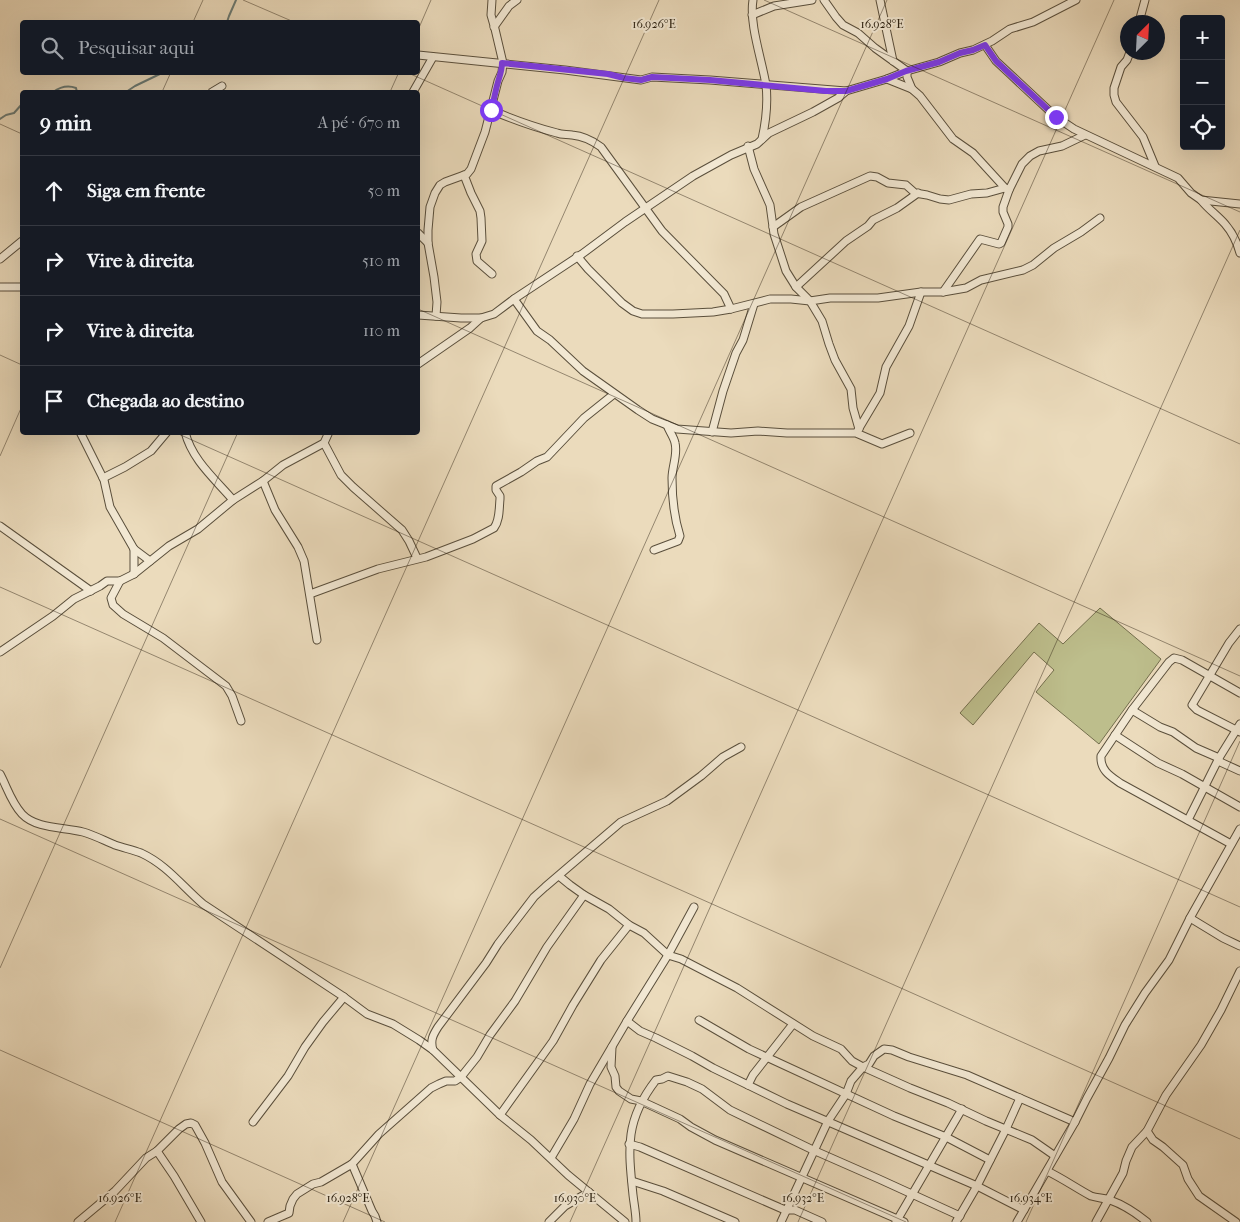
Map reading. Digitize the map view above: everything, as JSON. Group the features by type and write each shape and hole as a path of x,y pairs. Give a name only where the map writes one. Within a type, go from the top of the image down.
{"street":[{"path":"436,316 437,302 428,244 430,207 437,188 445,182 464,176 471,169 485,132 502,72 502,63 491,15 492,0"},
{"path":"494,27 509,6 517,0"},
{"path":"753,0 752,15 766,85 767,110 762,139"},
{"path":"752,15 774,6 812,0"},
{"path":"824,0 843,24 858,33 874,48 906,71 912,89"},
{"path":"880,0 892,61"},
{"path":"420,55 608,74 641,80 652,77 710,80 846,91 973,50 985,45 1010,28 1033,22 1076,0"},
{"path":"1141,15 1145,0"},
{"path":"985,45 996,61 1056,117 1085,135 1178,178 1191,193 1201,200 1225,224 1235,238 1240,253"},
{"path":"414,90 433,57"},
{"path":"1126,60 1119,74 1114,95 1120,107 1143,137 1154,166"},
{"path":"887,79 912,89 920,96 953,139 973,153 1007,189"},
{"path":"215,90 222,86"},
{"path":"420,315 481,318 494,314 711,165 748,146 758,144 769,133 813,112 838,98 846,91"},
{"path":"491,110 544,130 578,136 596,144 607,154 662,231 724,294 731,309"},
{"path":"943,292 980,239 1001,243 1008,227 1003,212 1007,189 1022,164 1039,151 1062,146 1085,135"},
{"path":"748,146 754,169 770,205 774,234 786,271 796,287 810,301 822,322 835,360 850,385 857,431"},
{"path":"464,176 480,211 482,241 476,254 477,260 492,274"},
{"path":"773,227 801,207 870,176 877,177 888,183 906,185 913,192 927,194 940,200 951,200 972,194 1007,189"},
{"path":"796,287 846,241 874,220 897,208 918,193"},
{"path":"1201,200 1240,204"},
{"path":"577,256 622,303 633,311 642,314 713,312 770,299 810,301 830,298 878,298 966,288 981,280 1023,270 1033,265 1054,248 1100,218"},
{"path":"420,235 428,244"},
{"path":"0,259 20,243"},
{"path":"0,287 20,287"},
{"path":"857,431 880,393 886,367 908,326 921,292"},
{"path":"514,299 537,330 583,371 638,410 667,426 677,429 731,433 758,431 787,433 857,431 882,444 910,433"},
{"path":"712,432 723,391 736,353 743,340 754,304"},
{"path":"420,363 470,328 481,318"},
{"path":"310,594 378,569 426,557 473,539 494,528 498,519 500,499 496,486 521,472 537,460 547,457 584,418 614,394"},
{"path":"654,550 678,541 680,536 672,497 672,475 676,450 675,443 667,426"},
{"path":"81,435 105,485 110,507 134,549 150,561"},
{"path":"102,478 125,468 151,451 164,435"},
{"path":"186,435 196,457 233,500"},
{"path":"0,652 53,616 74,599 106,581 120,581 134,574 169,546 198,529 233,500 263,481 283,465 324,443 328,435"},
{"path":"324,443 341,475 402,530 417,558"},
{"path":"263,481 275,510 298,547 304,561 317,640"},
{"path":"0,526 91,591"},
{"path":"134,549 134,574"},
{"path":"120,581 111,598 113,605 123,614 164,638 226,686 232,696 241,721"},
{"path":"1188,820 1219,759 1239,729 1197,710 1192,705 1229,643 1240,629"},
{"path":"1231,844 1120,783 1106,773 1100,763 1101,756 1132,710 1174,658 1182,660 1240,693"},
{"path":"1132,710 1160,727 1173,732 1196,748 1240,771"},
{"path":"1115,735 1158,763 1182,774 1240,807"},
{"path":"433,1050 432,1037 443,1020 534,896 621,822 667,801 702,776 723,757 740,747"},
{"path":"0,774 13,803 24,816 48,827 85,832 142,854 162,866 178,879 190,894 203,904 367,1014 393,1024 420,1040 433,1050 500,1115 625,1222"},
{"path":"1018,1222 1075,1122 1125,1025 1169,960 1190,918 1240,829"},
{"path":"559,876 584,895 609,909 629,925 644,933 668,954 680,958 737,988 813,1036 841,1049 852,1061 862,1067 1032,1140 1055,1156"},
{"path":"268,1222 289,1213 293,1199 306,1188 322,1182 352,1164 379,1134 423,1095 438,1084 446,1081 455,1081 461,1077 515,1001 547,947 584,895"},
{"path":"550,1158 574,1119 590,1084 694,908"},
{"path":"1190,918 1240,946"},
{"path":"500,1115 553,1041 601,960 629,925"},
{"path":"1096,1222 1123,1174 1132,1147 1147,1131 1166,1095 1201,1044 1221,1010 1240,971"},
{"path":"253,1122 288,1076 305,1047 323,1022 344,997"},
{"path":"627,1020 640,1031 787,1104 828,1120 976,1186 1024,1210"},
{"path":"699,1020 750,1049 894,1116 946,1137 990,1160"},
{"path":"748,1085 793,1024"},
{"path":"612,1047 611,1067 615,1076 616,1087 619,1091 680,1119 715,1140 899,1221 911,1194 962,1109"},
{"path":"781,1222 813,1150 828,1120 846,1094 851,1080 862,1067 884,1049 967,1075 1075,1122"},
{"path":"636,1222 629,1144 633,1123 641,1101 656,1080 668,1076 702,1089 730,1110 911,1194 958,1219 1006,1129 1020,1098"},
{"path":"78,1222 115,1191 146,1158 157,1151 186,1124 191,1123 195,1124 205,1143 222,1182 250,1222"},
{"path":"1147,1131 1153,1140 1183,1165 1188,1180 1199,1196 1236,1222"},
{"path":"629,1144 786,1210 795,1210 822,1222"},
{"path":"157,1151 174,1176 200,1222"},
{"path":"352,1164 377,1222"},
{"path":"1047,1171 1090,1195 1110,1200 1129,1209 1147,1222"},
{"path":"632,1181 663,1191 735,1222"},
{"path":"548,1222 565,1206 589,1192"}],"green space":[{"path":"1100,608 1161,659 1099,744 1036,692 1054,670 1034,652 973,725 960,713 1039,623 1063,644"}],"waterway":[{"path":"228,20 236,0"},
{"path":"129,90 158,75"},
{"path":"57,90 67,87 73,87 76,90"},
{"path":"0,119 14,113 20,106"}],"route":[{"path":"491,110 502,72 502,63 608,74 641,80 652,77 710,80 826,91 846,91 939,62 985,45 996,61 1056,117"}]}
